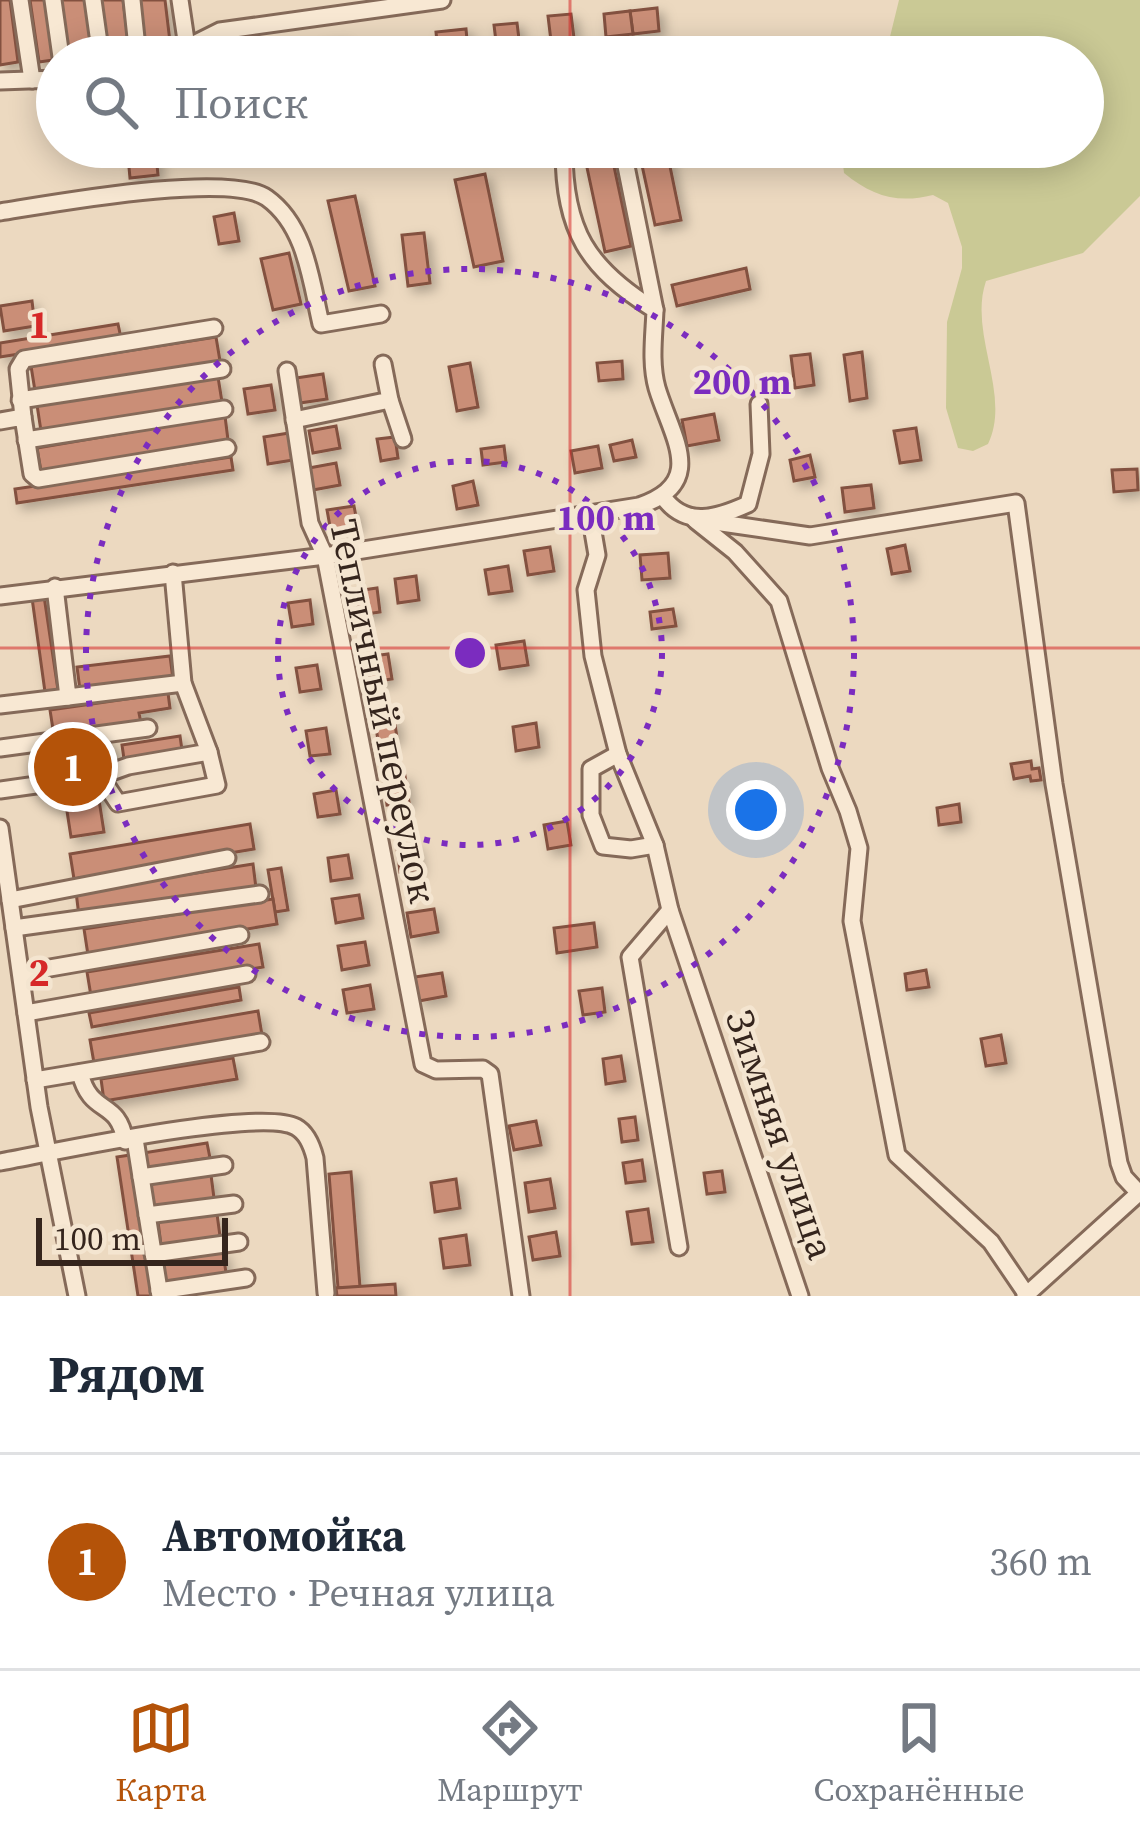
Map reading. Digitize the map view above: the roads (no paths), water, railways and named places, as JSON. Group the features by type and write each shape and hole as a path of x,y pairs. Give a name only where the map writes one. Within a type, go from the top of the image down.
{"street":[{"path":"20,0 32,80"},
{"path":"53,0 58,36"},
{"path":"93,0 98,36"},
{"path":"132,0 136,36"},
{"path":"180,0 185,36"},
{"path":"210,36 442,0"},
{"path":"0,81 36,80"},
{"path":"564,168 564,193 573,225 595,264 656,310"},
{"path":"0,596 325,556 664,498 682,468 657,387 652,353 656,310 626,168"},
{"path":"0,212 117,194 245,188 268,198 290,222 304,252 321,324 380,314"},
{"path":"214,328 24,358 17,369 32,474 38,478 227,448"},
{"path":"383,364 403,439"},
{"path":"0,421 22,408 222,369"},
{"name":"Тепличный переулок","path":"287,370 310,523 325,556 422,1064 436,1070 483,1069 490,1074 521,1296"},
{"path":"294,420 390,400"},
{"path":"694,520 748,504 761,454 759,404"},
{"path":"26,440 224,409"},
{"path":"664,498 674,512 694,520 810,536 1016,503 1050,762 1093,1022 1119,1163 1124,1177 1140,1193 1026,1296 991,1242 897,1155 852,920 859,848 848,811 778,601 735,552 694,520"},
{"name":"Зимняя улица","path":"590,514 597,556 586,590 593,656 618,754 655,845 670,910 800,1296"},
{"path":"100,776 118,803 217,785 183,683 173,574"},
{"path":"55,587 68,697"},
{"path":"0,705 183,683"},
{"path":"0,748 148,728"},
{"path":"0,790 100,776 128,766 209,752"},
{"path":"618,754 591,769 591,815 603,846 655,845"},
{"path":"0,828 35,1080 77,1296"},
{"path":"10,899 227,858"},
{"path":"14,928 260,894"},
{"path":"670,910 630,956 679,1246"},
{"path":"0,986 241,935"},
{"path":"26,1013 248,974"},
{"path":"35,1080 261,1042"},
{"path":"80,1073 85,1093 121,1121 130,1140 141,1177 160,1294 246,1279"},
{"path":"0,1162 211,1126 263,1122 296,1127 312,1145 315,1158 326,1293"},
{"path":"141,1177 224,1165"},
{"path":"148,1215 234,1204"},
{"path":"153,1254 239,1243"}],"place":[{"name":"Автомойка","path":"73,767"}]}
